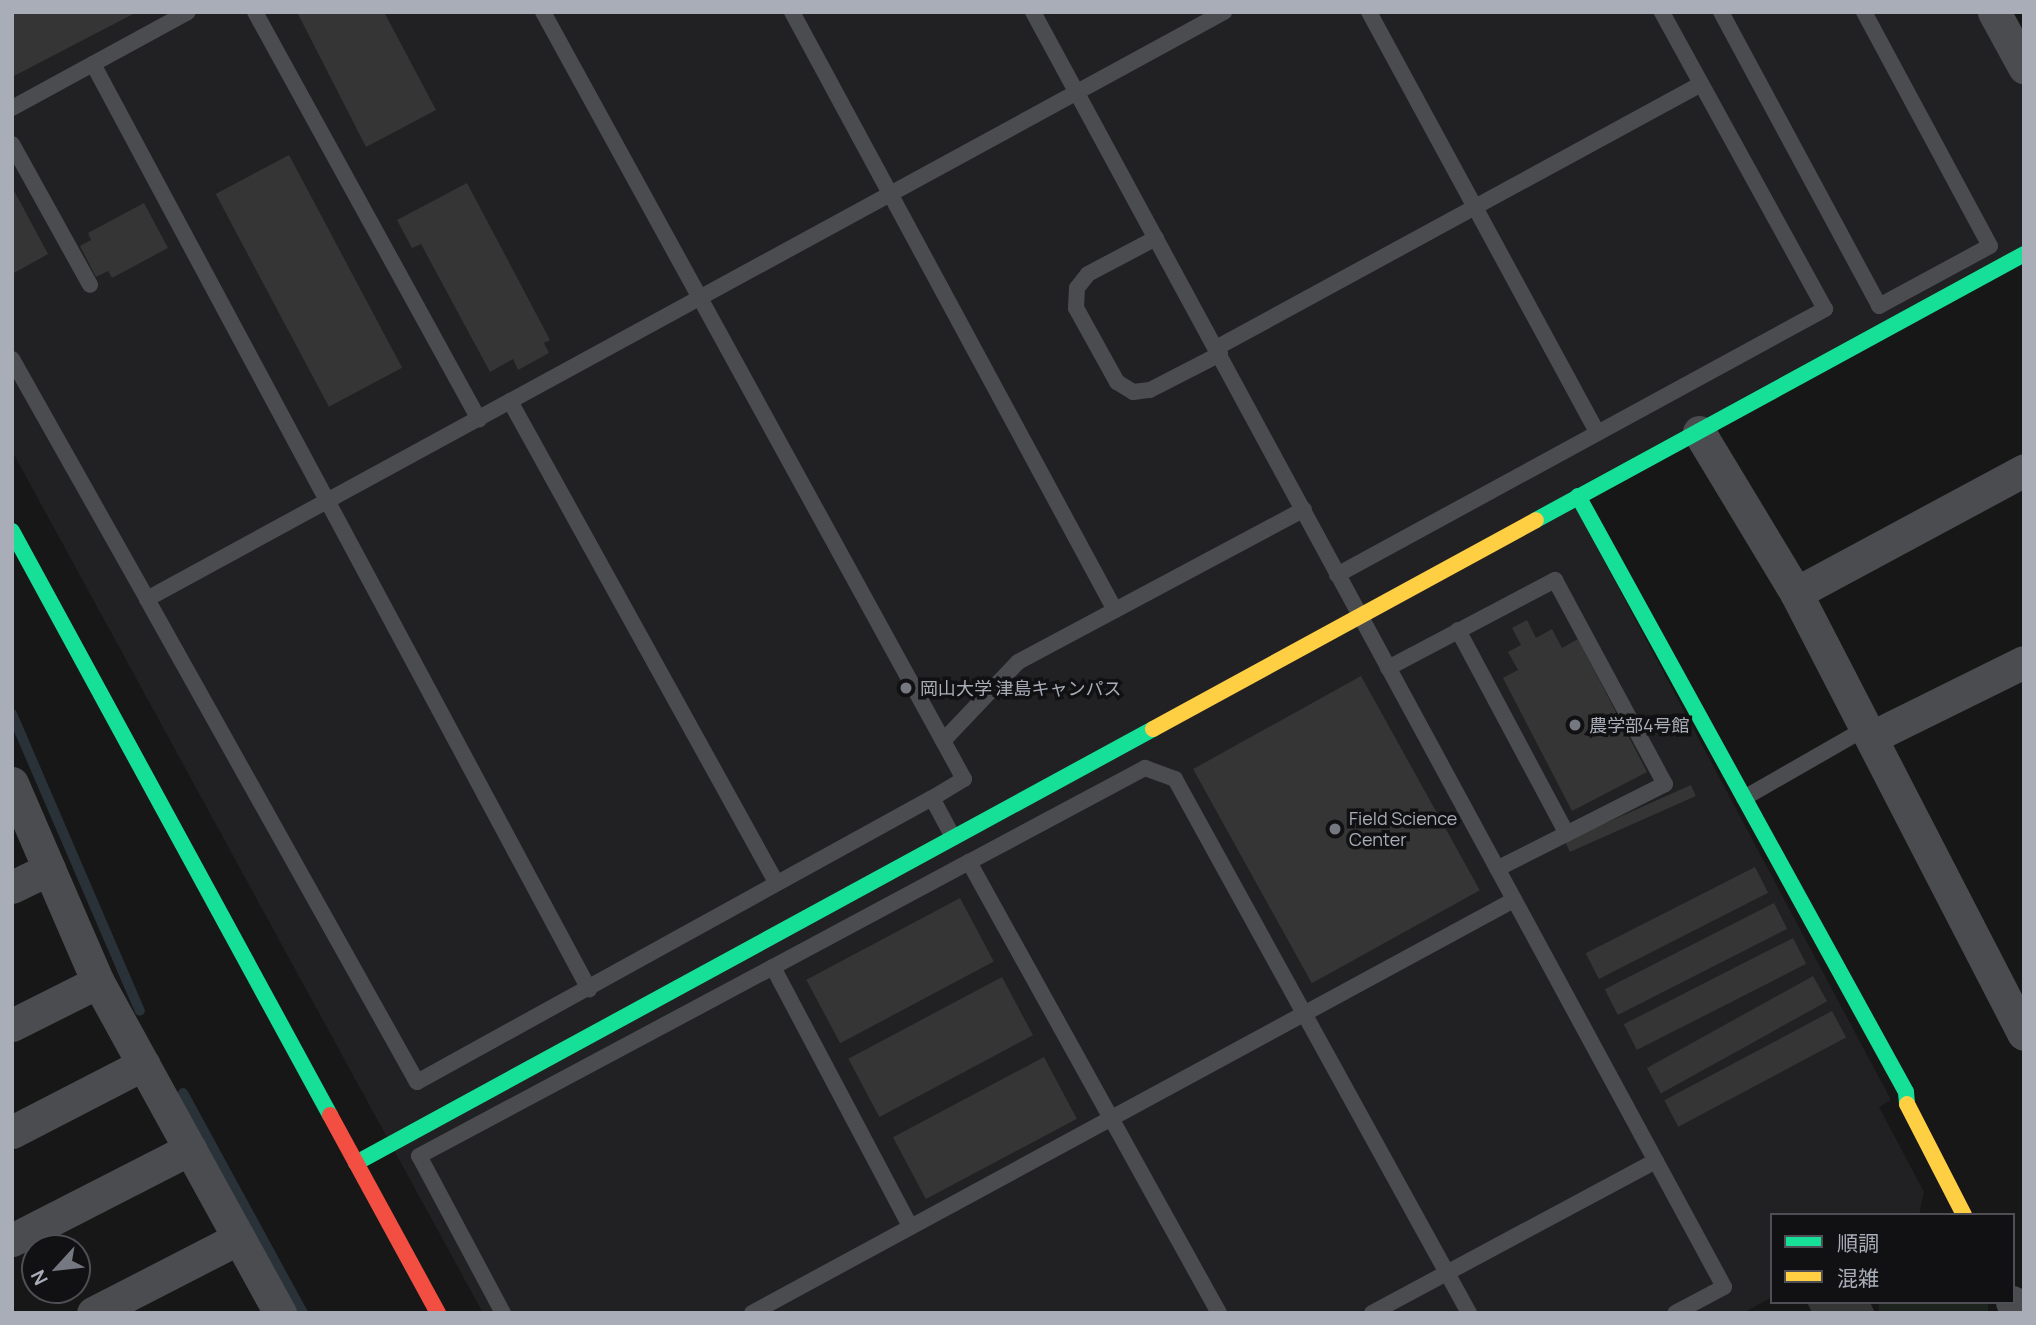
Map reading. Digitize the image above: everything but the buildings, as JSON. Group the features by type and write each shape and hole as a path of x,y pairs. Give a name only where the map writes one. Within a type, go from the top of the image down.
{"street":[{"path":"1994,12 2024,67"},
{"path":"356,1163 2024,254"},
{"path":"1699,432 1796,593 2024,1034"},
{"path":"1796,593 2024,470"},
{"path":"1578,496 1906,1092 1907,1108 1963,1213"},
{"path":"12,531 438,1313"},
{"path":"1870,732 2024,662"},
{"path":"12,783 98,982 281,1313"},
{"path":"12,887 49,869"},
{"path":"12,1025 98,982"},
{"path":"12,1132 144,1063"},
{"path":"12,1240 190,1149"},
{"path":"93,1313 239,1238"}],"lane":[{"path":"12,108 188,12"},
{"path":"255,12 479,419"},
{"path":"12,359 417,1082 964,779 543,12"},
{"path":"792,12 1115,610"},
{"path":"1033,12 1724,1287 1675,1313"},
{"path":"147,599 1224,12"},
{"path":"1369,12 1598,433"},
{"path":"1337,575 1825,309 1662,12"},
{"path":"1721,12 1880,306 1990,246 1864,12"},
{"path":"93,64 589,989"},
{"path":"1156,238 1088,274 1077,288 1076,308 1117,382 1133,392 1150,390 1475,207 1701,84"},
{"path":"12,144 90,285"},
{"path":"510,401 776,882"},
{"path":"943,741 1018,662 1304,509"},
{"path":"1388,668 1555,580 1665,784 1497,870"},
{"path":"1458,630 1567,834"},
{"path":"1744,798 1870,732"},
{"path":"503,1313 419,1156 1145,768 1175,779 1469,1313"},
{"path":"932,798 953,837"},
{"path":"968,862 1219,1313"},
{"path":"752,1313 1110,1116 1514,900"},
{"path":"773,967 910,1226"},
{"path":"1372,1313 1656,1161"}],"shaded area":[{"name":"岡山大学 津島キャンパス","path":"12,12 1984,12 2024,87 2024,245 1568,493 1891,1100 1879,1107 1924,1192 1919,1213 1770,1213 1770,1298 1743,1313 483,1313 12,451"},
{"path":"1879,1304 1988,1304 1988,1313 1879,1313"}],"waterway":[{"path":"12,714 140,1011"},
{"path":"183,1093 303,1313"}],"traffic: fast":[{"path":"1536,520 2024,254"},
{"path":"1578,496 1906,1092 1907,1104"},
{"path":"12,531 330,1115"},
{"path":"356,1163 1153,729"}],"traffic: slow":[{"path":"1153,729 1536,520"},
{"path":"1907,1104 1963,1213"}],"traffic: jam":[{"path":"330,1115 438,1313"}],"place":[{"name":"岡山大学 津島キャンパス","path":"906,688"},
{"name":"農学部4号館","path":"1575,725"},
{"name":"Field Science Center","path":"1335,829"}]}
